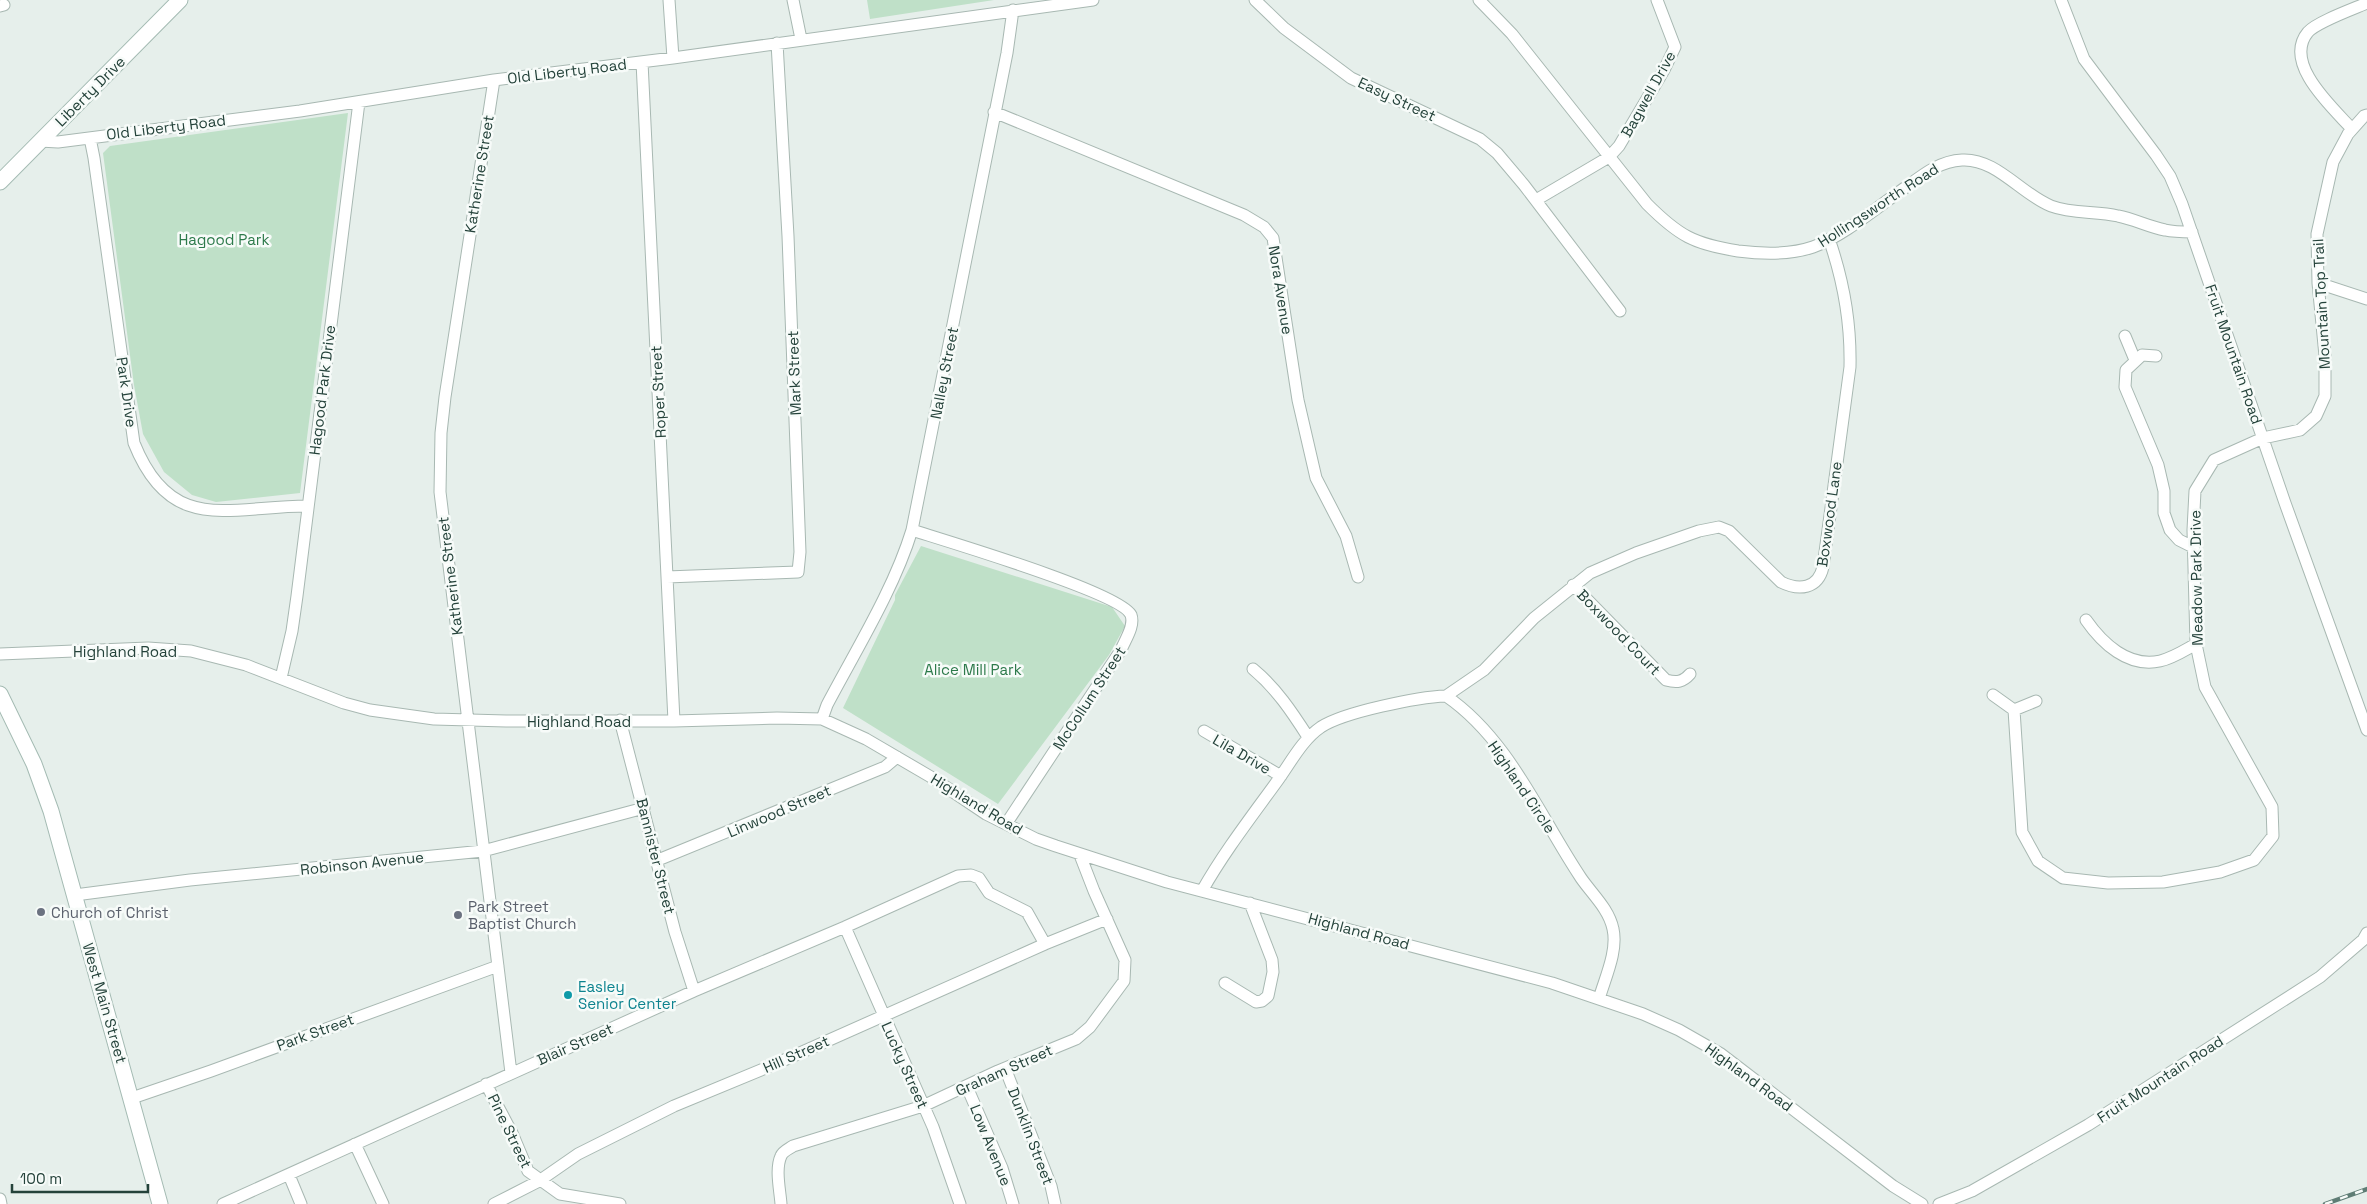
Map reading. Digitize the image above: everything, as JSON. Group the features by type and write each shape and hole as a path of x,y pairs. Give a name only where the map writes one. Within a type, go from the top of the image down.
{"main road":[{"name":"Liberty Drive","path":"0,182 180,0"},
{"name":"West Main Street","path":"0,694 34,764 48,803 132,1098 160,1204"}],"street":[{"path":"669,0 673,58"},
{"path":"794,0 801,40"},
{"name":"Old Liberty Road","path":"40,141 58,142 359,102 494,80 673,58 1092,0"},
{"name":"Easy Street","path":"1255,0 1284,28 1351,78 1480,139 1497,153 1536,200 1620,311"},
{"name":"Hollingsworth Road","path":"1479,0 1512,34 1647,204 1670,227 1685,237 1712,247 1754,253 1794,252 1814,247 1829,239 1930,170 1948,161 1964,159 1981,161 2030,196 2052,207 2118,216 2166,230 2192,232"},
{"name":"Bagwell Drive","path":"1609,157 1619,146 1664,70 1675,47 1657,0"},
{"name":"Fruit Mountain Road","path":"2061,0 2084,59 2170,176 2192,232 2367,730"},
{"path":"2352,129 2314,87 2302,62 2301,45 2309,31 2337,15 2367,3"},
{"name":"Nalley Street","path":"822,719 827,705 888,587 907,547 912,530 1007,53 1013,10"},
{"name":"Mark Street","path":"667,576 798,572 800,552 792,318 777,43"},
{"name":"Roper Street","path":"642,62 674,721"},
{"name":"Katherine Street","path":"494,80 441,433 440,492 511,1073"},
{"name":"Hagood Park Drive","path":"280,678 292,631 359,102"},
{"name":"Nora Avenue","path":"994,112 1244,215 1264,227 1273,238 1298,400 1316,478 1346,536 1358,577"},
{"name":"Mountain Top Trail","path":"2263,438 2300,430 2316,416 2325,396 2325,356 2318,283 2317,234 2333,162 2352,129 2367,115"},
{"name":"Park Drive","path":"90,138 134,443 141,461 164,489 178,500 193,508 213,512 235,512 273,506 307,506"},
{"path":"1536,200 1609,157"},
{"name":"Boxwood Lane","path":"1446,696 1484,670 1534,618 1590,573 1636,553 1699,531 1719,528 1729,531 1781,582 1790,587 1808,587 1817,581 1823,567 1850,367 1850,334 1841,274 1829,239"},
{"path":"2318,283 2367,299"},
{"path":"2125,336 2135,360"},
{"path":"2156,356 2142,355 2135,360 2126,370 2125,387 2128,398 2158,465 2164,491 2164,513 2170,530 2179,540 2193,547"},
{"name":"Meadow Park Drive","path":"2014,710 2022,832 2038,861 2063,878 2108,883 2163,882 2220,872 2254,860 2273,836 2272,807 2205,687 2196,644 2193,547 2195,491 2214,460 2263,438"},
{"name":"McCollum Street","path":"912,530 1092,590 1126,607 1131,615 1131,626 1121,650 1006,824"},
{"name":"Boxwood Court","path":"1573,585 1666,680 1674,682 1684,680 1690,674"},
{"path":"2086,620 2106,645 2132,659 2146,662 2160,661 2196,644"},
{"name":"Highland Road","path":"0,654 148,648 191,651 219,656 344,703 402,716 469,721 822,719 866,739 1006,824 1036,839 1202,891 1552,983 1661,1022 1721,1054 1893,1186 1922,1204"},
{"path":"1253,668 1265,679 1291,710 1308,737"},
{"path":"1993,695 2014,710 2036,701"},
{"path":"1202,891 1216,867 1308,737 1333,720 1401,702 1446,696"},
{"name":"Highland Circle","path":"1446,696 1473,719 1498,748 1524,784 1581,878 1608,913 1614,930 1614,944 1599,999"},
{"name":"Bannister Street","path":"620,720 658,860 675,932 694,991"},
{"name":"Lila Drive","path":"1204,731 1281,776"},
{"name":"Linwood Street","path":"658,860 876,771 897,757"},
{"name":"Robinson Avenue","path":"75,895 190,880 483,851 644,808"},
{"name":"Graham Street","path":"781,1204 780,1157 793,1146 923,1106 1005,1068 1076,1039 1099,1016 1124,981 1125,960 1080,854"},
{"name":"Blair Street","path":"223,1204 694,991 845,927 958,876 971,875 979,878 989,893 1027,912 1045,944"},
{"path":"1224,983 1256,1002 1262,1001 1268,996 1273,972 1272,960 1250,903"},
{"name":"Hill Street","path":"494,1204 540,1181 578,1154 674,1106 884,1016 1045,944 1107,919"},
{"name":"Lucky Street","path":"845,927 923,1106 960,1204"},
{"name":"Fruit Mountain Road","path":"1939,1204 1972,1190 2129,1100 2320,977 2363,940 2367,933"},
{"name":"Park Street","path":"132,1098 203,1074 498,966"},
{"name":"Dunklin Street","path":"1005,1068 1051,1186 1055,1204"},
{"name":"Pine Street","path":"486,1084 512,1132 528,1171 560,1194 620,1204"},
{"name":"Low Avenue","path":"967,1087 1002,1168 1013,1204"},
{"path":"354,1144 383,1204"},
{"path":"288,1175 302,1204"},
{"path":"0,1199 1,1204"}],"green space":[{"path":"867,0 994,0 870,19"},
{"name":"Hagood Park","path":"348,113 300,493 216,502 192,495 164,472 143,434 134,385 103,153 110,146"},
{"name":"Alice Mill Park","path":"921,546 1112,607 1125,626 1109,655 998,804 843,708 895,600 895,595"}],"railway":[{"path":"2325,1204 2367,1189"}],"place":[{"name":"Church of Christ","path":"41,912"},
{"name":"Park Street Baptist Church","path":"458,915"},
{"name":"Easley Senior Center","path":"568,995"}]}
